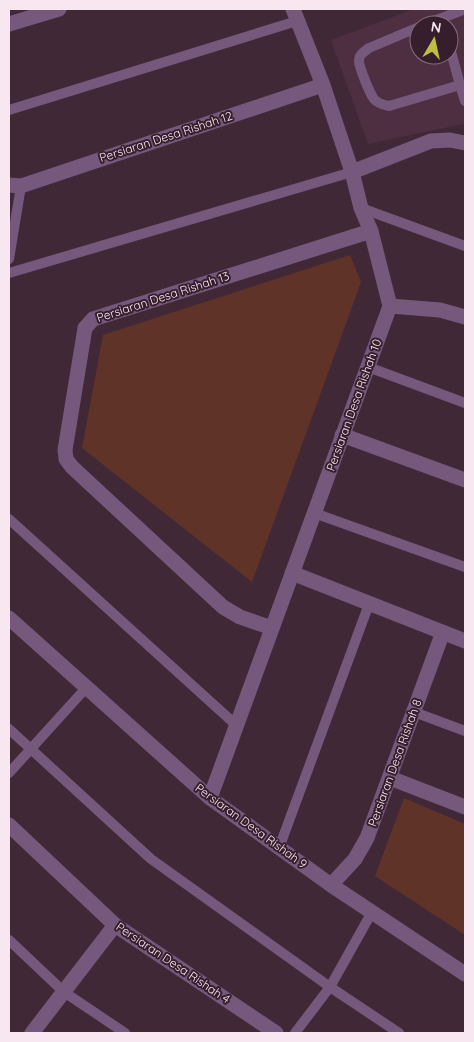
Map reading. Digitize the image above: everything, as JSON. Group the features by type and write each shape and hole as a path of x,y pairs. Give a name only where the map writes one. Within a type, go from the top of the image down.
{"street":[{"path":"9,24 59,9"},
{"path":"295,15 324,85 352,172 361,208 371,231 390,306 440,310 465,316"},
{"name":"Persiaran Desa Rishah 12","path":"15,186 324,85"},
{"path":"352,172 431,142 450,140 465,143"},
{"name":"Persiaran Desa Rishah 13","path":"272,628 240,616 223,607 79,474 66,459 65,450 85,328 93,319 371,231"},
{"name":"Persiaran Desa Rishah 10","path":"210,798 390,306"},
{"path":"342,436 465,480"},
{"path":"292,573 465,641"},
{"name":"Persiaran Desa Rishah 9","path":"9,618 210,798 331,885 465,974"},
{"name":"Persiaran Desa Rishah 8","path":"331,885 355,859 367,838 443,632"},
{"path":"390,778 465,807"},
{"name":"Persiaran Desa Rishah 4","path":"9,825 115,925 276,1033"},
{"path":"32,1033 115,925"}],"lane":[{"path":"9,110 295,15"},
{"path":"409,31 368,48 362,53 359,60 360,67 374,99 380,104 389,106 460,85"},
{"path":"455,65 465,101"},
{"path":"9,273 352,172"},
{"path":"9,260 15,186"},
{"path":"361,208 465,246"},
{"path":"368,367 465,403"},
{"path":"314,513 465,567"},
{"path":"9,520 236,725"},
{"path":"280,848 369,604"},
{"path":"9,773 86,688"},
{"path":"414,712 465,731"},
{"path":"9,729 151,859 330,987 399,1033"},
{"path":"295,1033 330,987 372,912"},
{"path":"9,940 64,992 126,1033"}],"shaded area":[{"path":"414,9 465,9 465,125 368,144 331,40"},
{"path":"350,255 361,282 252,582 82,448 103,335"},
{"path":"404,798 465,824 465,935 375,876"}]}
